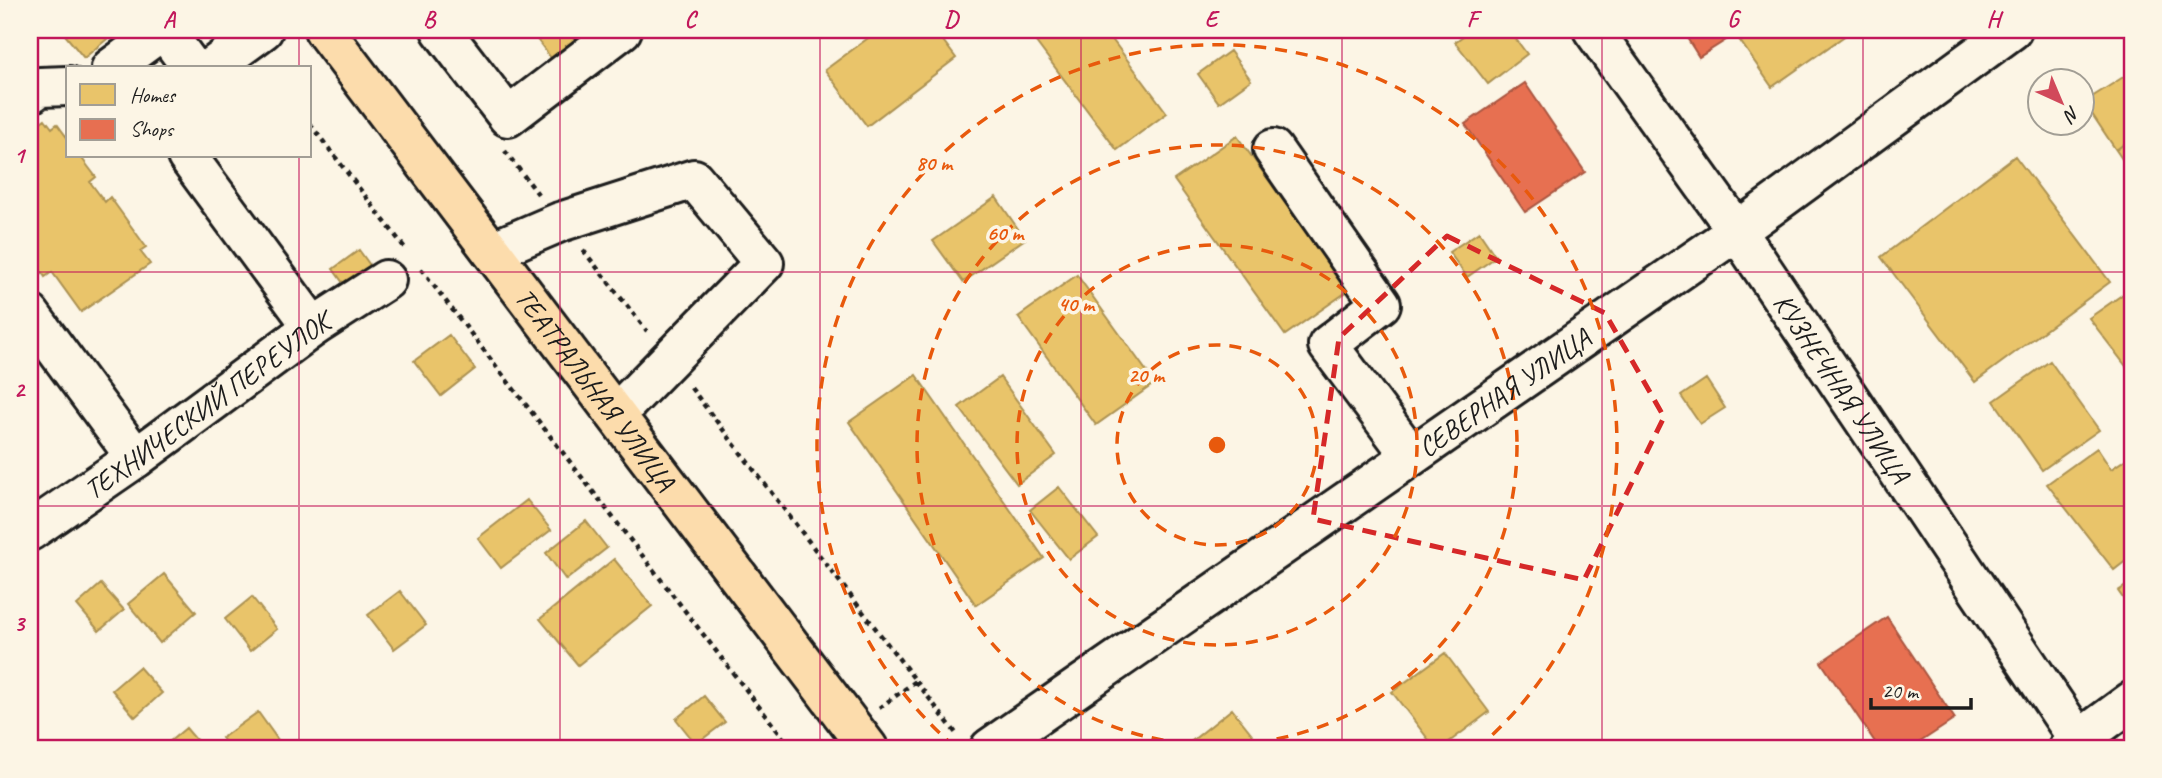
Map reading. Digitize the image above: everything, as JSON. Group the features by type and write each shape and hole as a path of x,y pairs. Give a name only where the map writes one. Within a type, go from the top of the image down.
{"main road":[{"name":"ТЕАТРАЛЬНАЯ УЛИЦА","path":"337,34 492,251 860,738"}],"street":[{"path":"117,66 164,30 191,66"},
{"path":"214,66 263,30"},
{"path":"441,30 508,117 622,30"},
{"name":"КУЗНЕЧНАЯ УЛИЦА","path":"1593,30 1737,231 2077,746"},
{"name":"СЕВЕРНАЯ УЛИЦА","path":"975,743 1411,456 1737,231 2012,30"},
{"path":"30,94 40,87 66,86"},
{"path":"1273,149 1381,304 1328,345 1411,456"},
{"path":"188,158 313,327"},
{"path":"492,251 560,222 694,179 764,263 616,414"},
{"name":"ТЕХНИЧЕСКИЙ ПЕРЕУЛОК","path":"30,531 136,458 403,264"},
{"path":"30,314 136,458"},
{"path":"2077,746 2132,701"}],"path":[{"path":"312,127 403,264 791,748"},
{"path":"560,222 669,359 916,681 975,743"},
{"path":"860,738 916,681"}],"highlighted area":[{"path":"1447,236 1605,313 1664,417 1584,580 1313,519 1339,338"}],"building: Homes":[{"path":"61,30 118,30 84,58"},
{"path":"530,30 598,30 554,62"},
{"path":"879,30 935,30 956,58 867,126 825,70"},
{"path":"1027,30 1105,30 1167,113 1117,150"},
{"path":"1471,30 1509,30 1527,54 1488,84 1455,42"},
{"path":"1743,30 1853,30 1772,87 1736,35"},
{"path":"1230,51 1251,80 1219,103 1198,74"},
{"path":"2128,74 2132,80 2132,138 2116,150 2096,120 2096,94"},
{"path":"45,119 52,128 57,124 66,136 66,158 82,158 96,177 90,182 105,202 110,197 146,247 140,251 150,264 81,312 52,272 45,277 33,259 39,255 30,242 30,130"},
{"path":"1237,136 1348,291 1285,335 1174,180"},
{"path":"2132,138 2132,174 2116,150"},
{"path":"2015,156 2110,282 1975,382 1881,257"},
{"path":"996,197 1025,239 963,282 933,241"},
{"path":"1479,232 1496,257 1467,277 1449,252"},
{"path":"359,250 372,268 346,287 333,269"},
{"path":"1077,275 1155,383 1096,425 1018,317"},
{"path":"2132,288 2132,374 2089,318"},
{"path":"449,335 475,369 441,396 414,361"},
{"path":"2050,361 2099,430 2042,470 1994,401"},
{"path":"916,375 1044,558 976,605 849,422"},
{"path":"1000,377 1056,455 1017,484 959,407"},
{"path":"1706,379 1725,408 1700,424 1681,396"},
{"path":"2097,448 2111,469 2132,455 2132,556 2114,570 2047,484"},
{"path":"1059,487 1098,537 1069,559 1030,510"},
{"path":"527,500 551,530 501,568 478,538"},
{"path":"586,521 607,548 566,580 546,553"},
{"path":"614,559 652,606 578,665 540,619"},
{"path":"164,574 196,612 160,643 128,604"},
{"path":"2132,582 2132,611 2118,591"},
{"path":"101,584 124,610 99,631 77,605"},
{"path":"400,591 426,625 394,649 368,615"},
{"path":"252,597 277,629 250,651 225,619"},
{"path":"1445,653 1489,712 1441,748 1435,748 1392,692"},
{"path":"139,667 162,693 135,717 112,690"},
{"path":"704,696 725,722 696,744 676,719"},
{"path":"1232,709 1263,748 1183,748"},
{"path":"258,712 283,747 230,748 222,738"},
{"path":"186,728 203,748 163,747"}],"building: Shops":[{"path":"1682,30 1742,30 1699,57"},
{"path":"1525,83 1585,172 1525,212 1465,124"},
{"path":"1887,617 1955,719 1911,748 1879,748 1821,662"}]}
